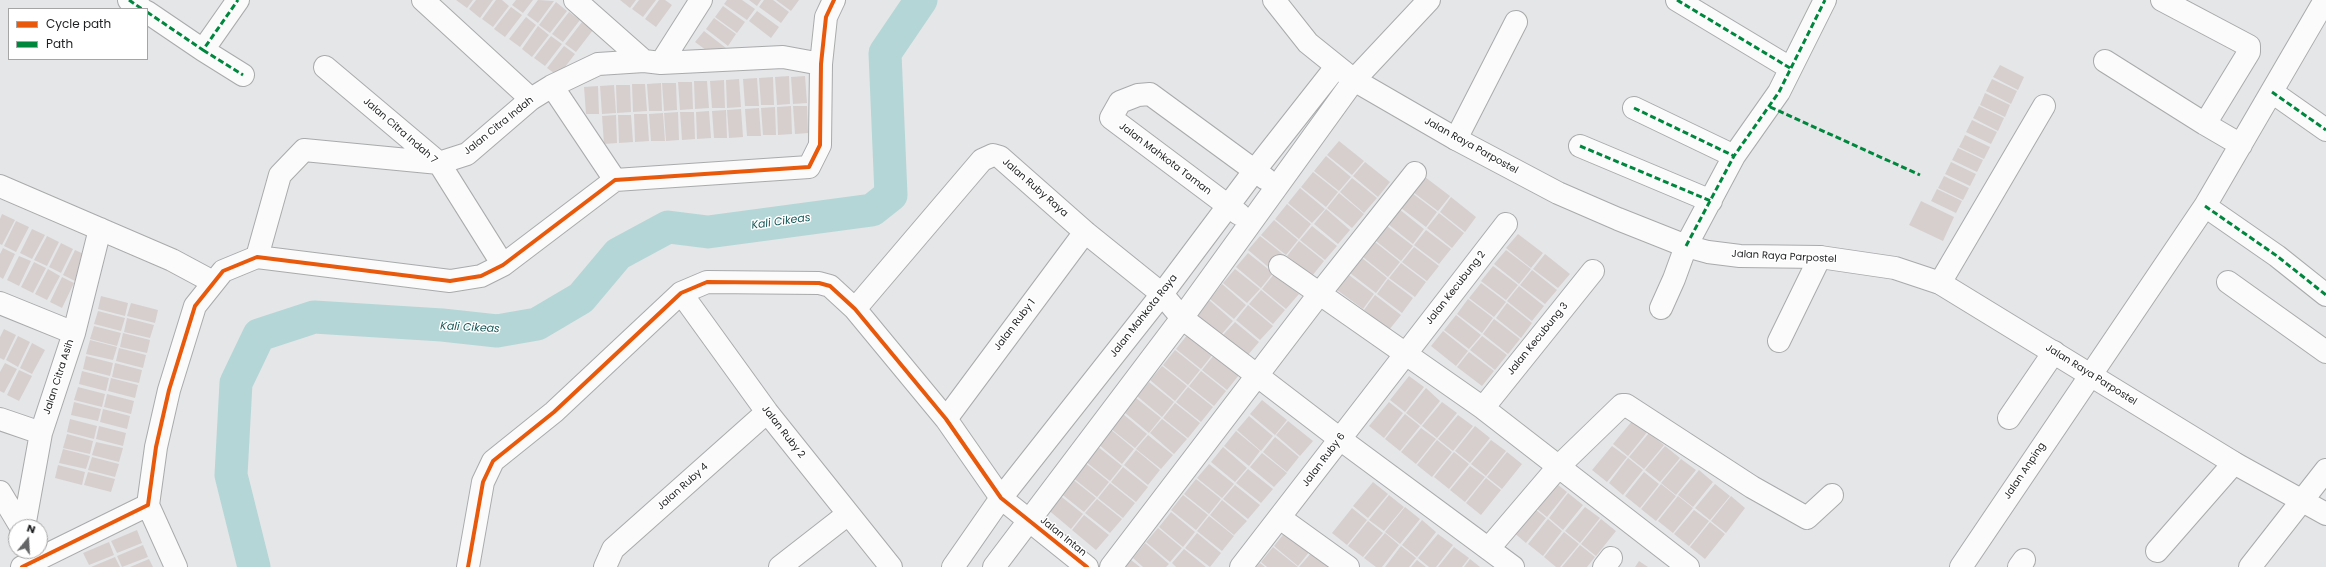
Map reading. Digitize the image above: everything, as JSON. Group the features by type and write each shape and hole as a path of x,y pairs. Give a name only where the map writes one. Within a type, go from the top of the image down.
{"street":[{"path":"129,0 141,8"},
{"path":"203,50 238,0"},
{"path":"423,0 531,100"},
{"path":"575,0 653,62 701,0"},
{"path":"176,567 148,505 156,447 169,390 195,306 223,271 257,257 450,281 481,276 503,265 615,180 809,167 820,145 820,64 826,17 834,0"},
{"name":"Jalan Raya Parpostel","path":"1274,0 1308,43 1354,80 1456,139 1558,193 1686,246 1708,252 1740,256 1820,257 1895,268 1940,283 2234,463 2326,514"},
{"path":"994,567 1182,318 1354,80 1429,0"},
{"path":"1678,0 1790,68"},
{"path":"1661,308 1674,279 1686,246 1734,156 1770,106 1825,0"},
{"name":"Jalan Anping","path":"1961,567 2204,206 2325,0"},
{"path":"2174,3 2249,46 2250,49 2205,124"},
{"path":"148,13 243,75"},
{"path":"1456,139 1516,22"},
{"name":"Jalan Citra Indah","path":"257,257 280,175 304,150 439,163 467,154 531,100 552,86 598,64 783,57 820,64"},
{"path":"2105,60 2205,124 2241,144"},
{"name":"Jalan Citra Indah 7","path":"325,67 439,163 503,265"},
{"name":"Jalan Mahkota Raya","path":"953,567 1001,498 1162,294 1227,206 1336,67"},
{"path":"552,86 615,180"},
{"path":"2272,92 2326,130"},
{"name":"Jalan Mahkota Taman","path":"1250,223 1111,118 1120,102 1138,95 1150,94 1255,170 1276,187"},
{"path":"1940,283 2044,106"},
{"path":"1634,108 1734,156"},
{"path":"1580,146 1711,201"},
{"name":"Jalan Ruby Raya","path":"855,309 982,160 987,156 1000,157 1085,232 1162,294 1182,318 1340,439 1513,567"},
{"path":"1111,567 1320,293 1415,173"},
{"path":"0,186 172,260 213,282"},
{"path":"2204,206 2277,256 2326,295"},
{"name":"Jalan Kecubung 2","path":"1406,353 1506,224"},
{"name":"Jalan Citra Asih","path":"24,519 41,433 74,333 100,229"},
{"name":"Jalan Ruby 1","path":"946,419 1085,232"},
{"path":"1779,341 1820,257"},
{"path":"1280,266 1483,408 1688,567"},
{"name":"Jalan Kecubung 3","path":"1483,408 1593,271"},
{"name":"Jalan Intan","path":"468,567 483,482 493,461 554,412 681,293 706,282 819,283 830,286 855,309 946,419 1001,498 1087,567"},
{"path":"2228,282 2326,352"},
{"name":"Jalan Ruby 2","path":"681,293 767,412 891,567"},
{"path":"0,303 74,333"},
{"path":"2009,418 2054,352"},
{"name":"Jalan Ruby 6","path":"1241,567 1406,353"},
{"path":"1489,548 1559,466 1622,404 1626,405 1752,487 1807,518 1832,495"},
{"name":"Jalan Ruby 4","path":"605,567 613,549 767,412"},
{"path":"0,419 41,433"},
{"path":"2156,551 2234,463"},
{"path":"2250,567 2326,470"},
{"path":"0,492 17,519"},
{"path":"22,567 60,559 148,505"},
{"path":"780,567 848,514"},
{"path":"1280,518 1348,567"}],"building":[{"path":"456,0 473,0 467,8"},
{"path":"476,0 493,0 480,18 469,9"},
{"path":"496,0 502,0 509,6 493,27 482,19"},
{"path":"516,0 533,0 523,13 512,5"},
{"path":"538,0 554,1 538,23 527,15"},
{"path":"620,0 636,0 630,8"},
{"path":"639,0 656,0 643,17 632,9"},
{"path":"659,0 665,0 672,5 656,27 645,19"},
{"path":"727,0 742,0 755,9 747,20 724,4"},
{"path":"749,0 761,0 757,6"},
{"path":"764,0 773,0 789,12 781,23 759,7"},
{"path":"776,0 799,0 791,11"},
{"path":"556,2 567,11 550,33 539,25"},
{"path":"723,6 745,22 737,33 715,17"},
{"path":"511,7 522,15 505,37 494,29"},
{"path":"757,11 779,27 771,38 749,21"},
{"path":"569,12 580,20 563,42 552,34"},
{"path":"526,17 536,25 520,47 509,39"},
{"path":"714,18 736,34 728,46 706,29"},
{"path":"582,22 593,30 576,52 565,44"},
{"path":"538,26 549,35 532,57 522,49"},
{"path":"704,31 726,48 718,59 695,42"},
{"path":"551,36 562,44 545,66 534,58"},
{"path":"564,46 575,54 558,76 547,68"},
{"path":"2000,65 2024,77 2018,90 1993,77"},
{"path":"789,76 790,104 777,105 775,77"},
{"path":"805,76 807,103 793,104 791,77"},
{"path":"773,77 774,105 761,105 759,78"},
{"path":"757,78 759,106 745,106 743,79"},
{"path":"739,79 741,107 727,108 726,80"},
{"path":"1992,79 2017,91 2011,104 1986,91"},
{"path":"724,80 725,108 712,108 710,81"},
{"path":"694,81 707,81 709,108 695,109"},
{"path":"678,82 692,82 693,109 680,110"},
{"path":"661,83 662,111 649,111 647,84"},
{"path":"662,83 676,83 677,110 664,111"},
{"path":"632,84 645,84 647,111 633,112"},
{"path":"614,85 616,113 602,114 600,86"},
{"path":"616,85 630,85 631,112 617,113"},
{"path":"598,86 599,114 586,114 584,87"},
{"path":"1985,93 2010,105 2005,117 1980,105"},
{"path":"791,106 792,134 778,135 777,107"},
{"path":"793,106 807,106 808,133 795,134"},
{"path":"1979,106 2004,118 1998,131 1973,118"},
{"path":"775,107 776,135 763,135 761,108"},
{"path":"759,108 761,136 747,136 745,109"},
{"path":"741,109 743,137 729,138 727,110"},
{"path":"726,110 727,138 714,138 712,111"},
{"path":"709,111 711,138 697,139 696,112"},
{"path":"678,112 679,140 666,141 664,113"},
{"path":"680,112 694,112 695,139 682,140"},
{"path":"663,113 665,141 651,141 649,114"},
{"path":"634,114 647,114 649,141 635,142"},
{"path":"616,115 617,143 604,144 602,116"},
{"path":"618,115 631,115 633,142 619,143"},
{"path":"1972,120 1997,132 1991,144 1966,132"},
{"path":"1965,135 1990,147 1984,159 1959,147"},
{"path":"1339,141 1364,161 1352,175 1327,155"},
{"path":"1958,148 1983,160 1977,172 1952,160"},
{"path":"1326,156 1351,177 1339,191 1314,171"},
{"path":"1365,162 1390,182 1378,197 1353,176"},
{"path":"1951,162 1976,174 1970,186 1945,174"},
{"path":"1313,172 1338,192 1326,207 1301,187"},
{"path":"1944,176 1969,188 1963,200 1938,188"},
{"path":"1425,177 1450,196 1438,211 1413,192"},
{"path":"1352,178 1377,198 1364,213 1340,192"},
{"path":"1300,188 1325,209 1312,223 1288,203"},
{"path":"1937,189 1962,201 1956,213 1931,201"},
{"path":"1339,193 1364,214 1352,228 1327,208"},
{"path":"1412,193 1437,212 1426,227 1401,208"},
{"path":"1451,197 1476,217 1465,232 1440,212"},
{"path":"1921,201 1954,217 1943,241 1909,225"},
{"path":"1287,204 1311,224 1299,239 1275,219"},
{"path":"1326,209 1350,230 1338,244 1314,224"},
{"path":"1399,209 1424,229 1413,244 1388,224"},
{"path":"1439,213 1464,233 1452,248 1427,228"},
{"path":"2,214 15,220 2,245 0,244 0,219"},
{"path":"1274,220 1298,240 1286,255 1261,235"},
{"path":"16,221 29,227 16,252 4,246"},
{"path":"1312,226 1337,246 1325,260 1300,240"},
{"path":"1387,226 1413,246 1401,261 1376,241"},
{"path":"32,229 45,235 32,259 20,253"},
{"path":"1426,230 1451,249 1439,264 1414,245"},
{"path":"1518,234 1543,253 1531,268 1506,248"},
{"path":"47,236 59,242 47,266 34,260"},
{"path":"1260,236 1285,256 1273,271 1248,250"},
{"path":"1299,241 1324,261 1312,276 1287,256"},
{"path":"1375,242 1400,262 1388,277 1363,257"},
{"path":"61,243 73,249 61,273 49,267"},
{"path":"1414,247 1439,266 1427,281 1402,262"},
{"path":"3,248 15,254 3,279 0,277 0,254"},
{"path":"75,250 88,256 75,281 63,275"},
{"path":"1506,250 1531,269 1519,284 1494,264"},
{"path":"1248,253 1273,273 1261,288 1236,267"},
{"path":"1545,254 1570,274 1558,288 1533,269"},
{"path":"19,256 31,261 19,286 7,280"},
{"path":"1362,258 1387,278 1376,293 1350,273"},
{"path":"34,262 46,268 33,293 21,287"},
{"path":"1401,263 1426,282 1415,297 1389,278"},
{"path":"1493,266 1518,285 1506,300 1481,281"},
{"path":"48,269 60,276 47,300 35,294"},
{"path":"1235,269 1260,289 1247,303 1223,283"},
{"path":"1532,270 1557,290 1545,304 1520,285"},
{"path":"1274,274 1299,294 1286,309 1262,289"},
{"path":"1349,275 1374,294 1363,309 1337,290"},
{"path":"62,277 74,283 62,308 50,302"},
{"path":"1388,279 1413,298 1402,313 1377,294"},
{"path":"1481,283 1506,302 1494,317 1469,298"},
{"path":"1222,284 1246,305 1234,319 1210,299"},
{"path":"1519,286 1544,306 1532,321 1507,301"},
{"path":"1261,290 1285,310 1273,324 1249,304"},
{"path":"1375,295 1401,315 1389,330 1364,310"},
{"path":"101,296 128,303 125,316 98,309"},
{"path":"1468,299 1493,318 1482,333 1457,314"},
{"path":"1209,300 1233,321 1221,335 1197,315"},
{"path":"131,303 158,310 155,323 127,316"},
{"path":"1507,303 1532,323 1521,338 1496,318"},
{"path":"1248,305 1273,326 1260,340 1236,320"},
{"path":"98,311 125,318 121,331 94,324"},
{"path":"1456,315 1481,335 1469,349 1444,330"},
{"path":"127,318 154,325 150,338 124,332"},
{"path":"1494,319 1520,339 1508,354 1483,334"},
{"path":"1235,322 1259,342 1247,356 1222,336"},
{"path":"94,326 121,333 117,346 90,339"},
{"path":"4,329 16,335 4,360 0,358 0,337"},
{"path":"1443,331 1468,351 1456,366 1431,346"},
{"path":"123,333 150,340 147,353 120,347"},
{"path":"1188,334 1213,354 1201,369 1176,349"},
{"path":"18,336 30,342 18,367 6,360"},
{"path":"1482,336 1507,355 1495,370 1470,350"},
{"path":"90,340 117,347 113,360 86,354"},
{"path":"32,343 45,350 32,374 20,368"},
{"path":"119,348 146,355 143,368 116,361"},
{"path":"1175,350 1200,370 1188,385 1163,365"},
{"path":"1469,352 1494,371 1482,386 1457,367"},
{"path":"1214,355 1239,375 1227,390 1202,370"},
{"path":"86,356 113,363 110,376 83,369"},
{"path":"5,363 17,369 4,393 0,391 0,372"},
{"path":"115,363 142,370 139,383 112,377"},
{"path":"1162,366 1187,386 1175,401 1150,380"},
{"path":"19,370 32,376 19,401 7,395"},
{"path":"82,371 109,378 106,391 79,384"},
{"path":"1201,371 1226,391 1214,406 1189,386"},
{"path":"1409,376 1424,387 1405,412 1390,400"},
{"path":"111,378 138,385 135,398 108,391"},
{"path":"1149,382 1174,402 1162,417 1137,396"},
{"path":"78,387 105,394 102,407 74,400"},
{"path":"1188,387 1213,407 1201,422 1176,402"},
{"path":"1426,388 1440,401 1421,425 1406,413"},
{"path":"107,394 134,401 131,414 104,407"},
{"path":"1136,398 1161,418 1149,433 1124,412"},
{"path":"1262,400 1287,420 1275,435 1250,414"},
{"path":"74,402 101,409 98,421 71,415"},
{"path":"1389,402 1403,413 1384,438 1369,426"},
{"path":"1442,402 1457,413 1437,438 1422,426"},
{"path":"1175,403 1200,423 1188,438 1163,418"},
{"path":"103,409 130,416 127,429 100,422"},
{"path":"1123,414 1147,434 1135,448 1110,428"},
{"path":"1405,414 1420,426 1400,451 1385,439"},
{"path":"1458,415 1473,426 1453,451 1438,439"},
{"path":"1249,416 1273,436 1261,451 1237,430"},
{"path":"70,419 97,426 94,439 67,432"},
{"path":"1162,419 1187,439 1174,454 1150,433"},
{"path":"1633,420 1648,431 1628,456 1613,444"},
{"path":"1288,421 1313,441 1300,456 1276,435"},
{"path":"99,426 126,433 123,446 96,439"},
{"path":"1475,426 1490,438 1470,463 1455,451"},
{"path":"1421,428 1436,439 1416,464 1401,452"},
{"path":"1110,429 1134,449 1122,464 1098,444"},
{"path":"1236,431 1260,451 1249,466 1224,446"},
{"path":"1649,433 1664,445 1644,469 1629,457"},
{"path":"67,434 93,441 90,454 63,448"},
{"path":"1148,435 1173,455 1161,469 1136,449"},
{"path":"1275,437 1299,457 1287,472 1263,452"},
{"path":"1437,440 1452,452 1432,477 1417,465"},
{"path":"1491,440 1506,451 1486,476 1471,464"},
{"path":"96,442 123,448 119,462 92,455"},
{"path":"1097,446 1122,466 1110,481 1085,461"},
{"path":"1612,446 1627,457 1607,482 1592,470"},
{"path":"1665,446 1680,458 1660,482 1645,470"},
{"path":"1223,447 1247,468 1235,482 1211,462"},
{"path":"63,449 90,456 86,469 59,463"},
{"path":"1136,450 1160,470 1148,485 1124,465"},
{"path":"1454,452 1469,464 1449,489 1434,477"},
{"path":"1507,452 1522,464 1502,489 1487,477"},
{"path":"1262,453 1287,473 1274,487 1250,467"},
{"path":"92,457 119,464 115,477 88,470"},
{"path":"1628,458 1643,470 1623,495 1609,483"},
{"path":"1681,459 1696,470 1676,495 1661,483"},
{"path":"1084,462 1109,482 1097,497 1072,477"},
{"path":"1209,464 1234,484 1222,498 1197,478"},
{"path":"58,465 85,472 82,485 55,478"},
{"path":"1470,466 1485,477 1465,502 1450,490"},
{"path":"1123,467 1148,487 1136,502 1111,482"},
{"path":"1248,469 1273,489 1261,503 1236,483"},
{"path":"1699,470 1713,482 1693,507 1678,495"},
{"path":"88,472 115,479 111,492 84,485"},
{"path":"1644,472 1659,484 1640,508 1625,496"},
{"path":"1071,478 1096,498 1084,512 1059,492"},
{"path":"1486,478 1501,490 1481,515 1466,503"},
{"path":"1196,479 1221,499 1209,514 1184,494"},
{"path":"1552,480 1567,492 1547,517 1532,505"},
{"path":"1373,482 1388,494 1368,518 1353,506"},
{"path":"1110,483 1135,503 1123,518 1098,498"},
{"path":"1661,484 1676,496 1656,521 1641,509"},
{"path":"1715,484 1730,496 1710,520 1695,508"},
{"path":"1235,485 1260,505 1248,519 1223,499"},
{"path":"1568,493 1583,505 1563,530 1549,518"},
{"path":"1058,494 1083,514 1071,529 1046,508"},
{"path":"1183,495 1208,515 1196,530 1171,510"},
{"path":"1389,495 1404,507 1384,531 1369,520"},
{"path":"1678,496 1693,508 1673,533 1658,521"},
{"path":"1731,496 1745,508 1726,533 1711,521"},
{"path":"1097,499 1122,519 1110,533 1085,513"},
{"path":"1222,500 1247,521 1234,535 1210,515"},
{"path":"1531,506 1546,518 1526,543 1512,531"},
{"path":"1405,507 1420,519 1400,544 1385,532"},
{"path":"1585,507 1600,518 1580,543 1565,531"},
{"path":"1352,508 1367,520 1347,545 1332,533"},
{"path":"1694,510 1709,521 1689,546 1674,534"},
{"path":"1171,512 1195,532 1183,547 1159,527"},
{"path":"1084,515 1109,535 1096,550 1072,530"},
{"path":"1209,516 1234,536 1222,551 1197,531"},
{"path":"1548,519 1562,531 1543,556 1528,544"},
{"path":"1601,519 1616,531 1596,556 1581,544"},
{"path":"1422,520 1436,532 1417,557 1402,545"},
{"path":"1368,521 1383,533 1363,557 1348,546"},
{"path":"1710,522 1725,534 1705,559 1690,547"},
{"path":"1158,528 1182,548 1170,562 1146,542"},
{"path":"137,530 142,543 117,553 111,541"},
{"path":"1286,531 1310,551 1298,566 1274,546"},
{"path":"1564,532 1579,544 1560,567 1556,567 1544,557"},
{"path":"1197,533 1221,553 1210,567 1185,548"},
{"path":"1385,533 1399,545 1382,567 1376,567 1364,558"},
{"path":"1438,534 1453,545 1436,567 1429,567 1418,558"},
{"path":"109,542 114,555 89,565 83,553"},
{"path":"1145,543 1169,564 1166,567 1143,567 1133,558"},
{"path":"143,545 148,557 122,567 117,556"},
{"path":"1580,545 1595,557 1587,567 1562,567"},
{"path":"1401,546 1416,558 1409,567 1385,567"},
{"path":"1273,547 1298,567 1267,567 1261,562"},
{"path":"1454,547 1469,558 1462,567 1438,567"},
{"path":"1184,549 1206,567 1176,567 1172,563"},
{"path":"1312,552 1330,567 1299,567"},
{"path":"115,557 120,567 91,567"},
{"path":"149,559 153,567 130,567"},
{"path":"1470,559 1480,567 1464,567"},
{"path":"1131,560 1140,567 1125,567"},
{"path":"1417,560 1426,567 1411,567"},
{"path":"1639,561 1648,567 1635,567"},
{"path":"1260,563 1265,567 1256,567"}],"waterway":[{"name":"Kali Cikeas","path":"254,567 231,475 236,383 259,335 314,317 442,325 497,331 537,324 581,298 618,254 668,227 708,232 872,210 891,195 885,53 921,0"}],"marked path":[{"path":"129,0 141,8"},
{"path":"148,13 203,50 238,0"},
{"path":"1677,0 1790,68"},
{"path":"1686,246 1734,156 1779,92 1825,0"},
{"path":"203,50 243,75"},
{"path":"2272,92 2326,130"},
{"path":"1770,107 1920,175"},
{"path":"1634,108 1734,156"},
{"path":"1580,146 1711,201"},
{"path":"2205,206 2277,256 2326,295"}],"cycle path":[{"path":"22,567 148,505 156,447 169,390 195,306 223,271 257,257 450,281 481,276 503,265 615,180 809,167 820,145 821,64 826,17 834,0"},
{"path":"468,567 483,482 493,461 554,412 681,293 707,282 819,283 830,286 855,309 946,419 1001,498 1087,567"}]}
